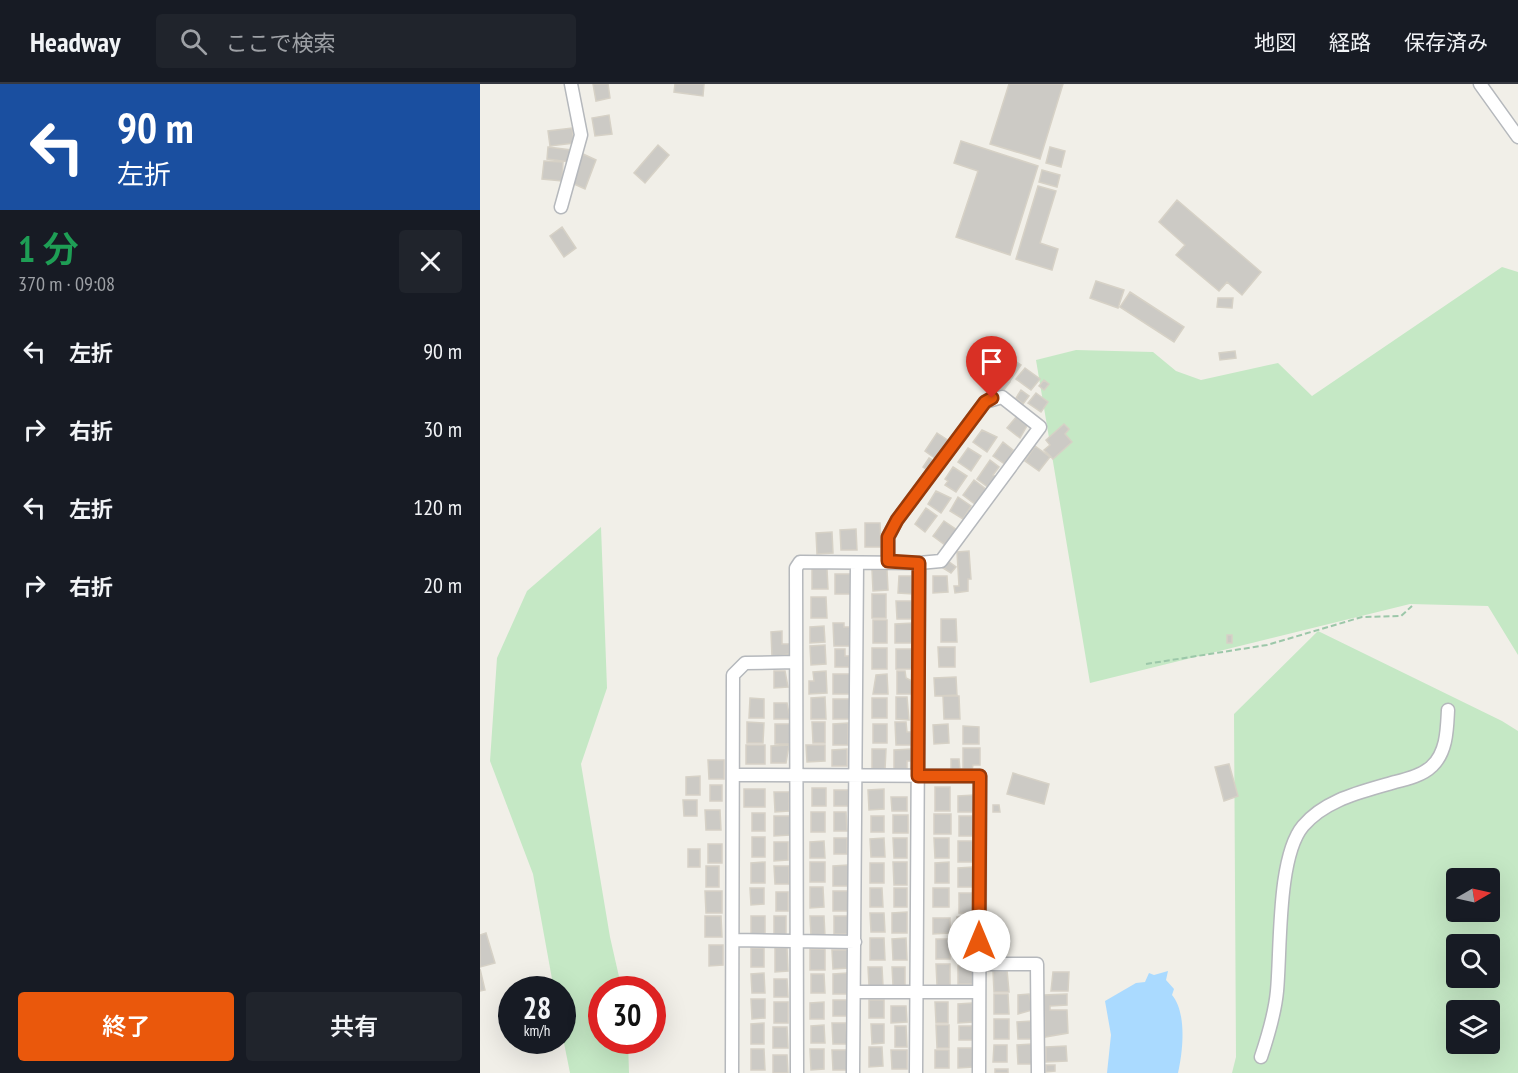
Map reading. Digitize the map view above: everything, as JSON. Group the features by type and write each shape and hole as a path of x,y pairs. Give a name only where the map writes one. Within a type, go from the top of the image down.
{"street":[{"path":"561,207 581,135 571,84"},
{"path":"1480,84 1518,137"},
{"path":"797,1073 796,568 800,562 919,563 941,561 1040,427 1002,397 985,402 897,520 888,537 888,561"},
{"path":"853,1073 857,563"},
{"path":"916,1073 919,563"},
{"path":"732,1073 733,675 745,663 796,662"},
{"path":"1261,1057 1268,1038 1276,994 1285,871 1290,850 1301,828 1321,809 1329,805 1346,797 1413,777 1432,766 1440,754 1447,733 1448,710"},
{"path":"734,775 980,776 979,1073"},
{"path":"733,940 855,942"},
{"path":"979,964 1037,964 1038,1073"},
{"path":"855,992 979,992"}],"path":[{"path":"1146,664 1268,645 1362,617 1401,616 1412,606"}],"green space":[{"path":"1502,267 1518,272 1518,655 1488,606 1410,604 1090,683 1036,360 1076,350 1153,352 1176,371 1201,380 1278,363 1312,396"},
{"path":"601,527 607,688 581,764 610,937 619,976 588,976 588,1054 628,1054 629,1073 570,1073 566,1054 576,1054 576,976 551,976 533,874 490,761 497,658 527,591"},
{"path":"1318,631 1518,731 1518,1073 1232,1073 1236,1057 1234,714"}],"water":[{"path":"1168,971 1166,980 1174,989 1172,995 1177,1003 1182,1022 1178,1073 1107,1073 1111,1035 1105,1001 1136,983 1145,982 1149,973 1154,975"}],"building":[{"path":"593,84 608,84 610,98 596,101"},
{"path":"675,84 704,84 703,96 674,92"},
{"path":"1009,84 1063,84 1040,159 990,144"},
{"path":"609,115 612,134 595,136 592,118"},
{"path":"572,128 574,143 550,146 548,131"},
{"path":"961,141 1038,166 1010,255 956,237 978,171 954,163"},
{"path":"658,145 669,155 645,183 634,173"},
{"path":"548,147 571,150 570,162 547,159"},
{"path":"1050,147 1065,151 1061,167 1046,163"},
{"path":"583,154 596,160 585,189 572,183"},
{"path":"544,161 563,162 562,181 542,179"},
{"path":"1042,170 1060,175 1057,187 1039,182"},
{"path":"1038,186 1056,191 1040,243 1058,249 1052,270 1016,259"},
{"path":"1177,200 1261,272 1242,295 1227,282 1219,291 1176,255 1185,245 1159,222"},
{"path":"562,227 576,248 564,257 550,236"},
{"path":"1096,281 1124,290 1118,308 1090,298"},
{"path":"1130,292 1184,327 1174,342 1120,307"},
{"path":"1218,298 1233,298 1232,308 1217,307"},
{"path":"1235,351 1236,358 1220,360 1219,353"},
{"path":"1008,356 1021,365 1010,381 997,371"},
{"path":"1025,368 1040,379 1031,390 1016,379"},
{"path":"1002,377 1010,382 1003,391 995,386"},
{"path":"1044,380 1049,384 1044,390 1039,386"},
{"path":"1021,390 1029,396 1023,404 1016,398"},
{"path":"1036,393 1048,402 1041,412 1028,403"},
{"path":"1017,416 1028,424 1020,438 1007,428"},
{"path":"1064,424 1069,429 1065,434 1072,442 1053,459 1044,450 1050,445 1046,440"},
{"path":"982,430 997,437 987,452 973,442"},
{"path":"937,433 949,441 936,459 925,451"},
{"path":"1003,442 1013,450 1006,465 993,456"},
{"path":"1035,446 1050,457 1039,471 1025,461"},
{"path":"968,448 981,456 971,471 958,462"},
{"path":"929,458 934,461 927,470 923,467"},
{"path":"990,460 999,467 993,475 997,477 989,488 977,479"},
{"path":"953,467 967,476 956,492 945,485 948,481 945,479"},
{"path":"974,480 987,490 976,505 963,495"},
{"path":"936,491 951,498 941,513 928,504"},
{"path":"958,497 971,506 963,519 950,511"},
{"path":"926,508 937,516 925,532 915,524"},
{"path":"944,521 957,530 945,545 933,536"},
{"path":"865,523 880,523 881,547 865,547"},
{"path":"856,529 857,550 841,550 840,530"},
{"path":"832,532 833,553 817,554 816,533"},
{"path":"969,551 971,579 968,579 968,591 955,593 954,586 959,586 957,552"},
{"path":"948,561 956,567 951,573 943,568"},
{"path":"812,569 827,569 828,589 812,589"},
{"path":"872,570 887,570 888,590 873,591"},
{"path":"835,574 850,574 850,594 835,594"},
{"path":"899,576 911,576 913,594 898,593"},
{"path":"933,576 947,576 948,592 933,593"},
{"path":"872,594 886,594 886,618 872,618"},
{"path":"811,597 826,597 827,618 811,618"},
{"path":"896,601 913,601 913,619 897,619"},
{"path":"941,619 956,619 957,642 941,642"},
{"path":"873,620 887,620 887,643 873,643"},
{"path":"833,623 844,623 844,627 850,627 850,646 834,646"},
{"path":"913,623 913,643 895,643 895,624"},
{"path":"824,626 825,642 810,643 810,627"},
{"path":"782,631 782,644 789,644 789,654 772,657 771,632"},
{"path":"1227,635 1232,635 1232,643 1227,643"},
{"path":"825,645 826,664 811,665 810,646"},
{"path":"938,647 955,647 955,667 939,667"},
{"path":"872,648 887,648 887,669 872,669"},
{"path":"835,649 845,649 845,656 849,656 849,667 835,667"},
{"path":"896,649 912,649 912,669 896,669"},
{"path":"774,671 785,671 788,687 774,688"},
{"path":"826,671 827,693 809,694 809,681 814,681 813,672"},
{"path":"897,671 905,671 906,678 912,681 912,694 897,694"},
{"path":"833,674 850,674 850,694 833,694"},
{"path":"887,674 888,694 873,694 876,675"},
{"path":"956,677 957,695 935,696 934,678"},
{"path":"943,696 959,696 960,719 944,719"},
{"path":"825,697 826,719 811,719 811,698"},
{"path":"896,697 907,697 909,720 896,719"},
{"path":"750,698 764,699 764,718 749,718"},
{"path":"872,698 887,698 887,718 872,718"},
{"path":"833,699 850,699 850,719 833,719"},
{"path":"774,703 787,703 790,719 774,719"},
{"path":"747,722 764,723 763,743 747,743"},
{"path":"812,722 825,722 825,743 813,743"},
{"path":"895,722 906,722 907,732 912,732 912,745 896,745"},
{"path":"848,723 848,745 833,745 833,724"},
{"path":"775,724 790,724 791,744 775,744"},
{"path":"873,724 887,724 887,743 873,743"},
{"path":"948,724 949,743 934,744 933,725"},
{"path":"963,726 979,727 979,744 963,744"},
{"path":"746,745 765,745 765,764 746,764"},
{"path":"789,745 786,763 771,763 771,746"},
{"path":"806,745 825,745 825,761 807,762"},
{"path":"963,748 980,748 980,765 973,765 972,770 963,770"},
{"path":"847,749 847,766 832,766 832,750"},
{"path":"872,749 886,749 885,770 872,770"},
{"path":"911,749 911,761 907,761 907,769 894,769 894,750"},
{"path":"951,759 959,759 960,770 951,770"},
{"path":"708,760 724,760 724,779 709,779"},
{"path":"1229,764 1238,796 1224,801 1215,767"},
{"path":"1013,773 1049,784 1044,804 1007,794"},
{"path":"700,776 700,795 686,795 686,777"},
{"path":"710,785 722,785 722,801 710,801"},
{"path":"935,787 950,787 950,811 935,811"},
{"path":"812,788 826,788 826,806 812,806"},
{"path":"744,789 765,789 765,807 744,807"},
{"path":"884,789 884,809 869,810 868,790"},
{"path":"834,790 848,790 848,806 834,806"},
{"path":"774,792 789,792 789,811 775,812"},
{"path":"974,795 974,812 958,812 958,796"},
{"path":"891,797 907,797 907,811 892,811"},
{"path":"683,800 697,800 697,816 684,816"},
{"path":"993,805 999,805 1000,812 993,812"},
{"path":"705,810 720,810 721,830 706,830"},
{"path":"811,812 825,812 825,832 811,832"},
{"path":"834,812 846,812 847,831 834,831"},
{"path":"752,813 765,813 765,831 752,831"},
{"path":"934,814 951,814 951,834 934,834"},
{"path":"893,815 908,815 908,833 893,833"},
{"path":"774,816 790,816 790,835 774,836"},
{"path":"871,816 884,816 884,832 871,832"},
{"path":"959,816 973,816 973,836 959,836"},
{"path":"752,837 765,837 765,857 752,857"},
{"path":"834,838 847,838 847,854 834,854"},
{"path":"884,838 885,857 871,857 870,839"},
{"path":"893,838 907,838 907,858 894,858"},
{"path":"934,838 949,838 949,858 935,858"},
{"path":"824,841 825,858 810,858 810,842"},
{"path":"958,841 973,841 973,862 958,862"},
{"path":"774,842 788,842 788,860 774,861"},
{"path":"708,844 722,844 722,863 708,863"},
{"path":"688,849 700,849 700,867 688,867"},
{"path":"765,862 765,883 751,883 751,863"},
{"path":"810,862 825,862 825,882 810,882"},
{"path":"893,862 907,862 907,885 894,885"},
{"path":"949,862 949,883 935,883 935,863"},
{"path":"870,863 884,863 884,883 870,883"},
{"path":"848,865 849,886 833,886 833,866"},
{"path":"706,866 719,866 719,887 706,887"},
{"path":"774,866 789,866 789,884 775,884"},
{"path":"973,867 973,887 958,887 958,868"},
{"path":"810,887 823,887 824,907 810,908"},
{"path":"750,888 764,888 764,904 751,905"},
{"path":"870,888 882,888 883,907 870,907"},
{"path":"894,888 907,888 907,907 894,907"},
{"path":"933,888 949,888 949,907 933,907"},
{"path":"705,891 722,891 722,913 706,913"},
{"path":"833,891 848,891 848,911 833,911"},
{"path":"776,892 788,892 788,911 776,911"},
{"path":"959,893 972,893 973,913 959,913"},
{"path":"907,912 907,933 892,933 892,913"},
{"path":"870,913 884,913 885,932 871,932"},
{"path":"705,916 721,916 722,937 705,937"},
{"path":"751,916 765,916 765,934 751,934"},
{"path":"774,916 786,916 786,935 774,935"},
{"path":"810,916 824,916 825,936 811,936"},
{"path":"834,916 848,916 848,934 834,934"},
{"path":"957,917 973,917 973,937 957,937"},
{"path":"933,918 950,918 950,933 933,934"},
{"path":"486,933 495,963 480,967 480,935"},
{"path":"870,938 884,938 885,960 870,960"},
{"path":"906,938 907,960 893,960 892,939"},
{"path":"936,939 950,939 950,959 936,959"},
{"path":"957,944 972,944 972,962 958,962"},
{"path":"709,945 723,945 723,965 709,966"},
{"path":"751,948 764,948 764,967 751,967"},
{"path":"775,948 787,948 788,971 775,972"},
{"path":"810,949 825,949 825,970 810,970"},
{"path":"832,950 848,950 849,968 833,969"},
{"path":"936,964 950,964 950,985 937,985"},
{"path":"958,966 973,966 974,984 958,984"},
{"path":"868,967 882,967 883,986 869,986"},
{"path":"892,967 905,967 905,985 893,985"},
{"path":"480,969 485,990 480,991"},
{"path":"1007,970 1009,992 994,992 993,971"},
{"path":"1053,972 1069,972 1068,991 1051,991"},
{"path":"764,973 765,993 752,993 751,974"},
{"path":"847,973 847,994 833,994 833,974"},
{"path":"811,974 824,974 825,993 811,993"},
{"path":"774,979 787,979 788,997 774,997"},
{"path":"994,994 1008,994 1009,1014 994,1014"},
{"path":"1029,994 1032,1010 1018,1014 1018,995"},
{"path":"1067,994 1067,1005 1050,1006 1050,1010 1067,1010 1068,1033 1045,1037 1044,995"},
{"path":"751,999 765,999 765,1018 752,1019"},
{"path":"833,1000 847,1000 847,1016 833,1016"},
{"path":"869,1000 884,1000 884,1018 869,1018"},
{"path":"774,1002 788,1002 788,1023 774,1023"},
{"path":"824,1002 824,1019 810,1019 810,1003"},
{"path":"935,1002 948,1002 948,1023 936,1023"},
{"path":"972,1003 973,1022 958,1023 958,1004"},
{"path":"891,1006 906,1006 907,1022 891,1023"},
{"path":"994,1019 1009,1019 1009,1039 994,1039"},
{"path":"1032,1021 1032,1039 1018,1039 1017,1022"},
{"path":"764,1023 764,1044 751,1044 751,1024"},
{"path":"832,1023 846,1023 847,1044 833,1044"},
{"path":"871,1024 884,1024 884,1043 872,1044"},
{"path":"824,1025 825,1043 811,1043 811,1026"},
{"path":"936,1025 949,1025 949,1048 937,1048"},
{"path":"895,1026 906,1026 907,1047 895,1047"},
{"path":"959,1026 972,1026 973,1040 959,1040"},
{"path":"773,1027 787,1027 788,1048 773,1048"},
{"path":"1032,1044 1033,1064 1018,1064 1017,1045"},
{"path":"994,1045 1007,1045 1007,1062 993,1062"},
{"path":"1066,1046 1067,1061 1046,1062 1046,1047"},
{"path":"869,1047 882,1047 883,1066 869,1067"},
{"path":"958,1048 972,1048 973,1067 958,1068"},
{"path":"751,1049 764,1049 765,1070 751,1070"},
{"path":"810,1049 824,1049 824,1069 811,1070"},
{"path":"832,1050 847,1050 847,1070 833,1070"},
{"path":"891,1050 907,1050 907,1069 892,1069"},
{"path":"935,1050 949,1050 949,1068 935,1068"},
{"path":"773,1055 787,1055 788,1073 773,1073"},
{"path":"1046,1065 1055,1065 1055,1071 1046,1072"},
{"path":"995,1069 1008,1069 1008,1073 995,1073"}],"route":[{"path":"979,941 980,776 918,776 919,563 888,561 888,537 897,520 985,402 992,398"}]}
